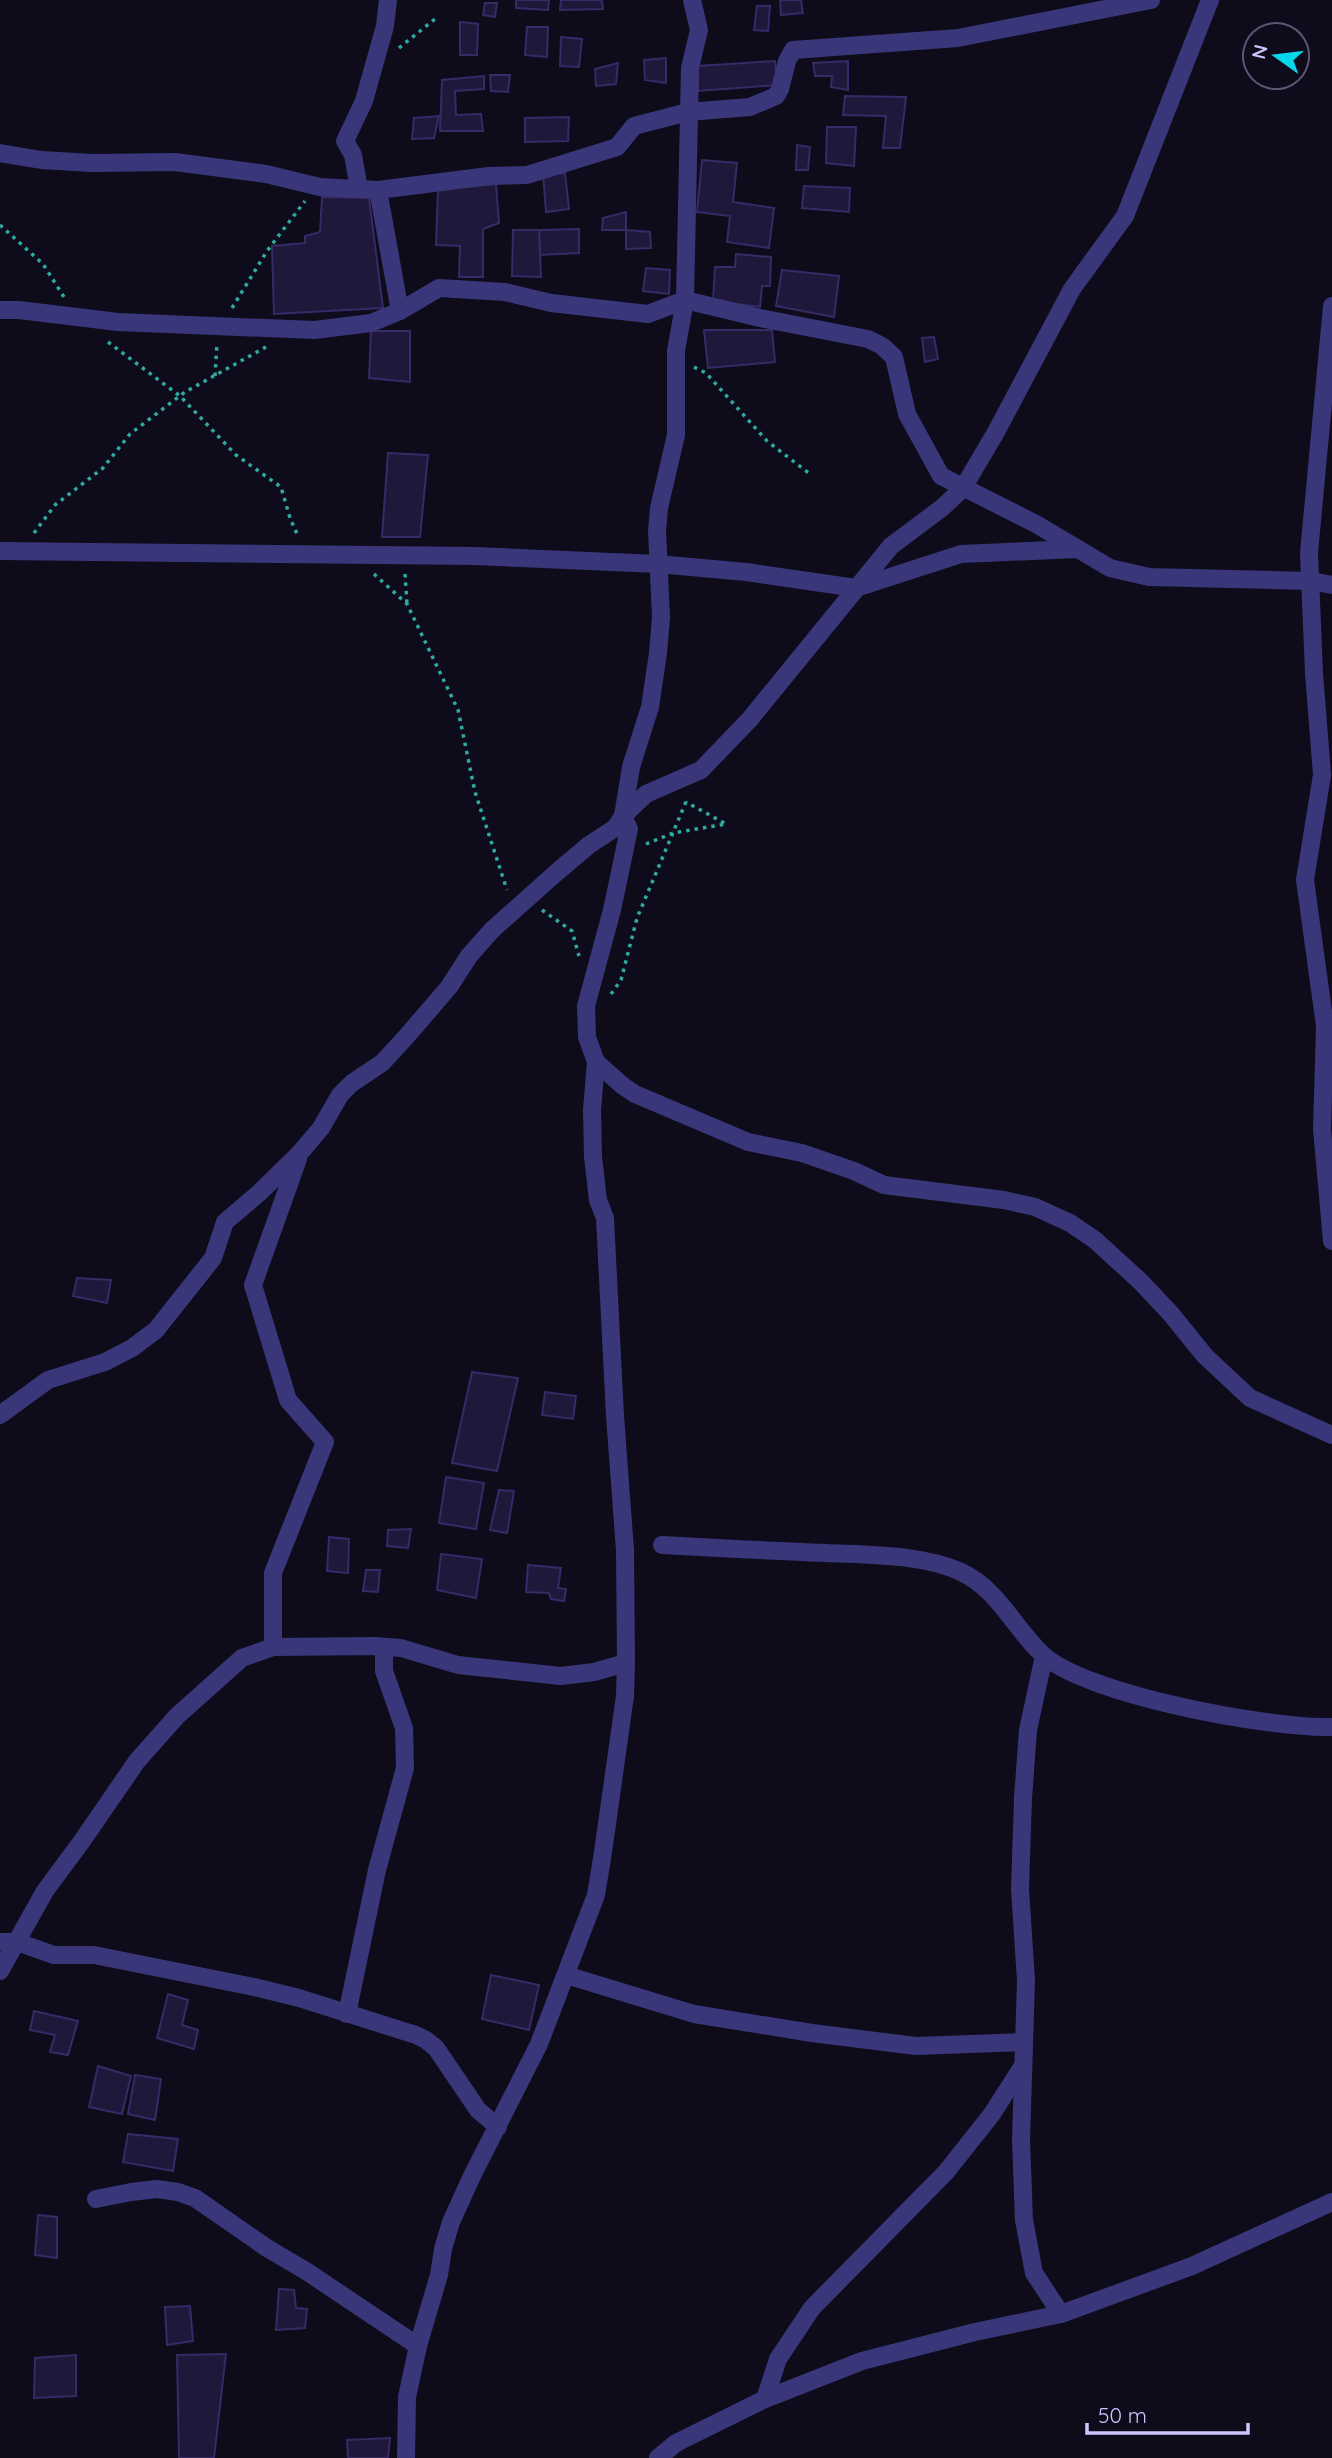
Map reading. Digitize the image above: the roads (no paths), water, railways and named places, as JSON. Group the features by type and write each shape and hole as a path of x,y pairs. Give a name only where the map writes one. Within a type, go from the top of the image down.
{"street":[{"path":"359,189 353,155 345,141 364,101 385,26 388,0"},
{"path":"406,2458 407,2397 418,2346 439,2275 443,2249 451,2222 539,2044 596,1895 621,1731 626,1662 625,1550 605,1218 598,1200 593,1157 592,1110 596,1062 587,1037 586,1006 612,910 629,829 623,816 631,767 650,707 658,653 661,617 659,508 676,435 676,359 685,300 690,68 699,30 692,0"},
{"path":"0,153 41,160 93,163 175,162 266,174 315,186 378,190 489,176 527,175 617,147 634,126 688,112 750,107 776,96 793,50 958,38 1151,0"},
{"path":"0,1415 48,1380 105,1362 132,1348 156,1330 213,1258 225,1222 299,1154 321,1128 340,1095 352,1083 382,1063 449,987 469,956 492,929 573,858 615,828 623,816 646,794 701,770 750,719 891,546 943,507 963,488 1072,289 1125,216 1210,0"},
{"path":"378,190 400,311"},
{"path":"0,310 118,322 314,330 371,323 400,311 439,288 505,292 551,303 648,314 685,300 760,318 856,336 882,346 894,357 907,414 940,477 1036,524 1110,568 1149,577 1310,581 1332,585"},
{"path":"1332,306 1312,510 1310,581 1322,775 1305,880 1325,1026 1322,1129 1332,1241"},
{"path":"0,551 404,555 658,564 746,572 856,588 961,554 1077,549"},
{"path":"596,1062 635,1094 748,1142 802,1153 854,1171 884,1185 1004,1200 1035,1207 1070,1223 1095,1240 1141,1282 1205,1356 1250,1398 1332,1435"},
{"path":"273,1647 273,1573 325,1443 288,1400 253,1285 299,1154"},
{"path":"662,1545 909,1558 962,1572 991,1592 1044,1656 1075,1673 1130,1695 1292,1726 1332,1727"},
{"path":"0,1970 8,1942 82,1841 136,1760 177,1716 242,1657 273,1647 401,1648 458,1665 561,1676 594,1672 626,1662"},
{"path":"347,2014 377,1870 405,1768 404,1728 384,1671 384,1647"},
{"path":"1044,1656 1028,1730 1023,1798 1020,1889 1026,1980 1021,2140 1024,2220 1034,2273 1061,2314"},
{"path":"8,1942 54,1955 94,1955 254,1987 299,1998 426,2040 444,2058 478,2109 498,2127"},
{"path":"566,1975 694,2014 812,2032 916,2046 1024,2042"},
{"path":"765,2399 778,2359 812,2308 946,2172 992,2114 1023,2066"},
{"path":"96,2199 157,2189 195,2198 418,2346"},
{"path":"658,2458 676,2442 765,2399 862,2361 975,2332 1061,2314 1192,2266 1332,2202"}]}
